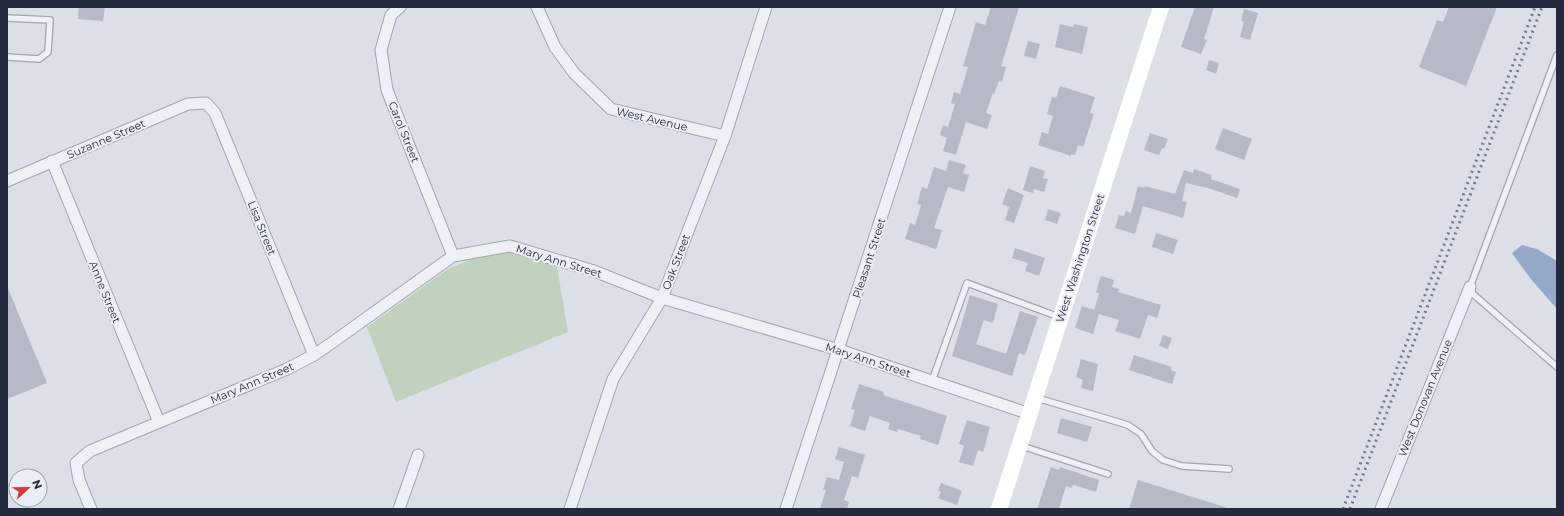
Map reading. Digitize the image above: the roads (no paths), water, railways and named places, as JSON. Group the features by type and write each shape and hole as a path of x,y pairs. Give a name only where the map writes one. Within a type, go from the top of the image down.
{"main road":[{"name":"West Washington Street","path":"998,509 1161,7"}],"street":[{"name":"Carol Street","path":"400,7 391,15 381,50 387,90 453,256"},
{"name":"West Avenue","path":"536,7 556,47 570,68 611,109 725,136"},
{"name":"Oak Street","path":"570,509 613,379 662,298 725,136 766,7"},
{"name":"Pleasant Street","path":"786,509 950,7"},
{"name":"Suzanne Street","path":"7,181 188,104 206,103"},
{"name":"Lisa Street","path":"206,103 215,113 314,355"},
{"name":"Anne Street","path":"52,161 159,422"},
{"name":"Mary Ann Street","path":"91,509 79,480 76,464 90,451 287,369 314,355 453,256 510,246 594,271 662,298 839,350 1030,414"},
{"name":"West Donovan Avenue","path":"1381,509 1470,287"},
{"path":"399,509 418,455"}],"lane":[{"path":"7,18 50,20 48,52 38,59 7,57"},
{"path":"1556,59 1470,287 1473,294 1557,367"},
{"path":"932,381 967,284 1061,317"},
{"path":"1035,398 1128,425 1141,434 1152,451 1163,460 1182,466 1229,469"},
{"path":"1019,445 1108,474"}],"water":[{"path":"1522,245 1537,249 1557,261 1557,309 1530,278 1512,253"}],"railway":[{"path":"1343,509 1535,7"},
{"path":"1350,509 1542,7"}]}
